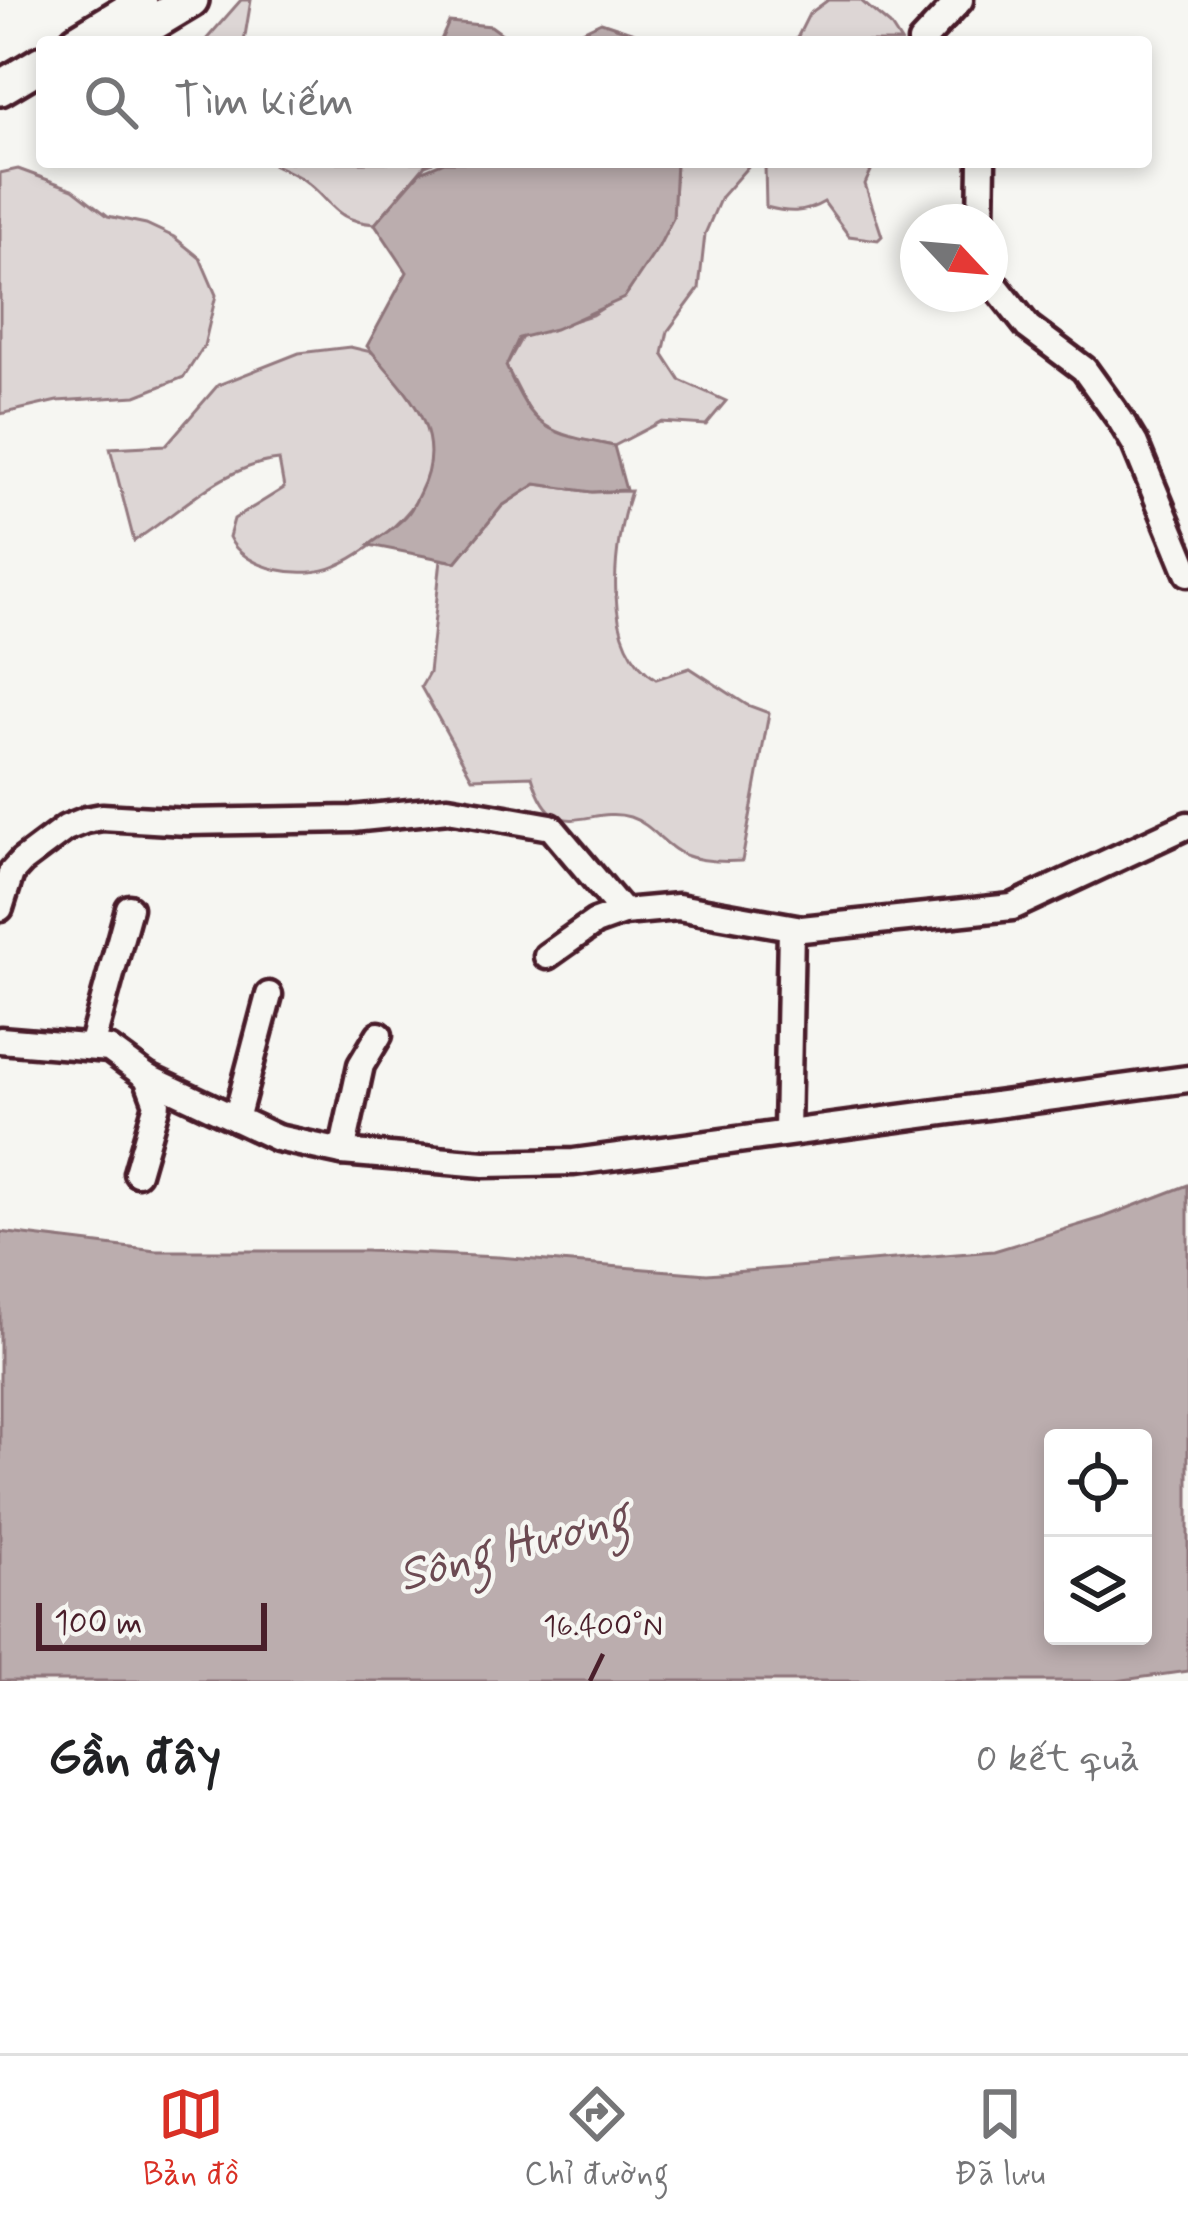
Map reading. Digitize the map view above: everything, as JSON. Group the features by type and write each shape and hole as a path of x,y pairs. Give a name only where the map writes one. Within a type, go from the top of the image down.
{"highway":[{"path":"87,36 147,0"},
{"path":"131,36 191,0"},
{"path":"0,88 36,67"},
{"path":"0,113 36,92"}],"street":[{"path":"926,36 960,0"},
{"path":"981,204 982,168"},
{"path":"1008,302 1028,327 1084,369 1120,419 1135,444 1188,573"},
{"path":"0,908 11,873 22,861 86,820 352,819 448,809 551,827 623,912"},
{"path":"547,956 595,922 623,912 678,907 791,929 1012,907 1188,825"},
{"path":"91,1047 129,908"},
{"path":"787,1132 791,929"},
{"path":"236,1119 269,995"},
{"path":"342,1152 361,1065 380,1035"},
{"path":"0,1040 109,1049 148,1077 278,1138 342,1152 484,1164 574,1162 1188,1079"},
{"path":"137,1173 157,1104 148,1077"}],"shaded area":[{"path":"241,0 251,0 245,36 209,36"},
{"path":"828,0 860,0 897,36 798,36 809,14"},
{"path":"281,168 422,168 375,224 350,219 304,180"},
{"path":"676,168 747,168 721,197 705,234 699,289 668,331 663,354 680,380 726,401 706,425 660,422 614,446 561,436 533,418 506,366 522,337 592,315 628,292 673,218"},
{"path":"765,168 872,168 865,184 882,236 878,240 849,236 824,202 796,211 766,207"},
{"path":"18,169 73,189 108,216 146,224 174,237 200,258 216,295 204,346 184,377 136,396 57,401 0,414 0,173"},
{"path":"350,347 380,354 420,412 433,451 425,486 385,535 323,570 276,570 248,558 229,537 234,519 284,488 279,460 221,480 134,541 110,448 166,445 218,385 299,353"},
{"path":"536,484 592,492 631,491 619,538 616,592 626,643 638,663 656,679 690,668 747,705 769,713 742,861 685,855 630,817 562,818 541,798 532,776 472,778 421,687 429,673 441,559 456,562 502,506"}],"water":[{"path":"449,22 491,26 505,36 443,36"},
{"path":"601,22 643,36 572,36"},
{"path":"430,168 676,168 673,218 624,298 555,329 519,338 506,366 525,404 545,426 614,446 626,490 592,492 536,484 502,506 456,562 369,545 410,511 428,470 427,430 419,413 367,346 407,272 375,224 420,172"},
{"name":"Sông Hương","path":"1188,1185 1188,1671 1116,1681 0,1681 0,1232 156,1251 365,1251 707,1274 994,1251"}]}
